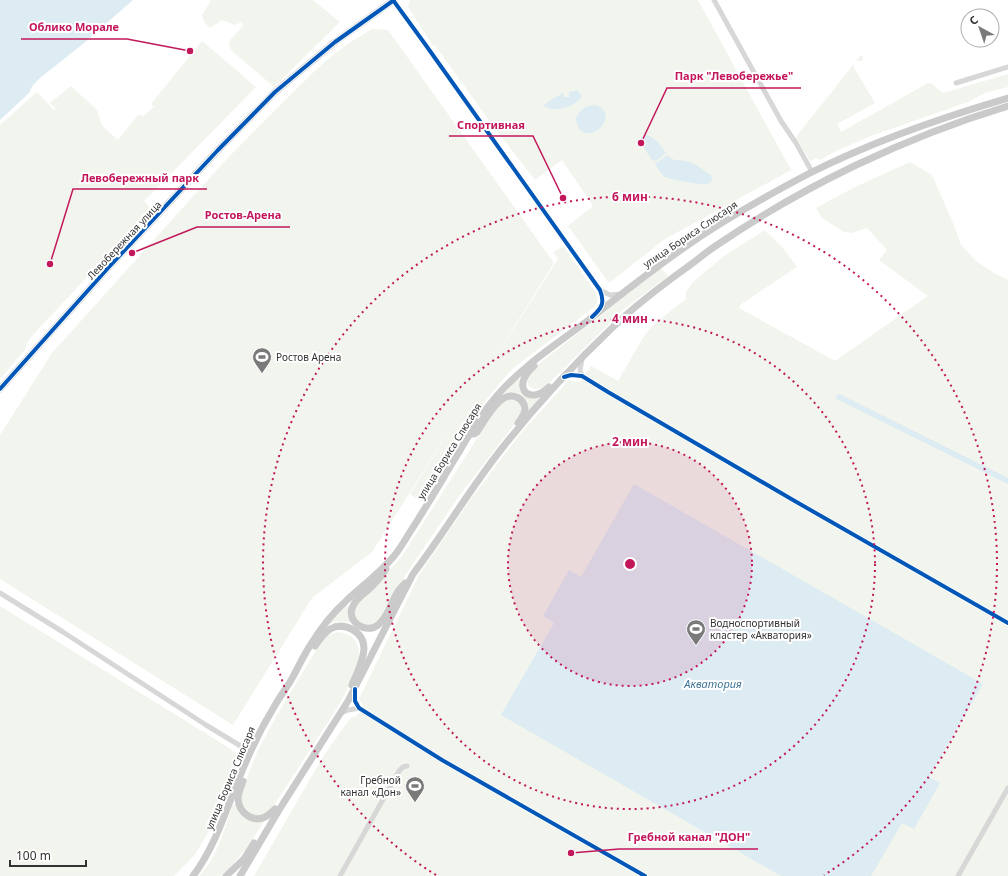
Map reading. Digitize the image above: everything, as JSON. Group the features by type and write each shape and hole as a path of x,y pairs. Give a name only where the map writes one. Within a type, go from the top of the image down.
{"main road":[{"name":"Левобережная улица","path":"0,389 113,263 218,150 275,92 335,42 394,0"},
{"name":"улица Бориса Слюсаря","path":"193,876 202,864 219,830 256,739 312,641 329,618 395,555 422,514 470,434 492,401 504,388 524,369 661,264 718,226 775,192 812,172 859,150 930,122 1008,98"},
{"path":"395,555 380,577 352,607 352,617 358,626 363,628 375,627 384,618 398,592 430,551 490,464 534,410 566,374 615,325 672,278 750,223 783,203 870,158 938,130 1008,106"},
{"path":"552,348 549,354 526,374 523,388 533,396 542,394 562,374 566,372 566,374"},
{"path":"470,434 477,432 501,400 506,397 514,396 521,400 524,404 525,410 521,419 504,440 504,446"},
{"path":"240,876 295,783 355,689 413,574"},
{"path":"293,675 297,675 299,673 317,643 330,629 337,627 350,628 360,636 364,648 361,666 346,698 348,701"},
{"path":"246,761 251,761 239,792 238,800 241,810 254,819 265,818 275,809"},
{"path":"226,876 244,859 288,786 295,783"}],"street":[{"path":"394,0 600,290 603,300 602,305 592,317"},
{"path":"714,0 781,121 796,143 812,172"},
{"path":"956,83 1008,67"},
{"path":"600,290 610,295 622,294"},
{"path":"582,358 580,371 582,376"},
{"path":"566,374 582,376 793,500 1008,623"},
{"path":"0,593 239,745 245,753 246,761"},
{"path":"355,689 355,702 359,708 442,760 645,876"},
{"path":"340,713 359,708"},
{"path":"340,876 399,771 403,767 407,766"},
{"path":"958,876 1008,788"}],"shaded area":[{"path":"211,0 313,0 340,22 274,87 232,51 229,45 230,40 244,25 241,22 235,25 222,20 210,28 204,22 202,15"},
{"path":"410,0 698,0 791,170 665,239 609,283 568,226 593,206 562,160 535,180 493,126 434,44 434,47 408,7"},
{"name":"Ростов Арена","path":"372,29 388,30 554,263 478,385 558,259 553,252 564,247 596,293 597,301 594,307 516,366 503,379 477,412 421,501 410,494 457,418 372,552 312,598 233,725 0,579 0,435 52,353 224,162 323,63 349,43"},
{"path":"202,41 256,87 144,201 151,209 148,212 150,214 118,249 111,251 31,337 26,344 26,348 0,379 0,125 37,92 55,111 55,108 50,103 71,86 97,110 102,126 118,140 139,114 143,116 154,107 151,104"},
{"path":"861,55 863,57 863,61 857,61 854,64 854,68 875,103 837,124 841,132 928,83 932,84 943,93 1008,74 1008,87 985,93 968,102 871,136 834,152 820,160 816,158 810,161 796,137"},
{"name":"Водноспортивный кластер «Акватория»","path":"910,162 932,175 961,245 977,262 1008,280 1008,876 254,876 324,755 349,720 357,714 358,715 362,708 363,705 359,699 419,575 468,503 520,434 569,380 580,382 591,366 618,381 644,336 654,324 686,299 686,292 692,283 724,256 765,230 782,247 797,267 740,305 739,308 835,361 928,296 879,260 887,250 867,228 852,233 844,232 822,218 816,208 853,188"},
{"path":"661,268 668,276 625,308 546,386 534,389 528,385 527,378 532,369 602,315 627,293"},
{"path":"518,379 520,379 520,382 533,398 540,398 528,412 526,402 522,396 515,393 505,394"},
{"path":"512,398 520,402 522,408 520,417 459,496 402,580 381,619 374,625 362,625 354,616 354,610 357,603 381,580 402,556 490,418 502,403"},
{"path":"347,603 349,614 355,624 342,621 330,624 329,623"},
{"path":"0,606 218,741 235,752 239,757 209,831 194,856 174,876 0,876"},
{"path":"338,632 352,637 356,641 359,650 359,660 349,686 339,705 273,807 262,815 252,815 242,806 241,792 258,750 277,715 321,642 326,636"},
{"path":"233,804 236,805 240,814 244,818 265,820 247,848 220,876 199,876 216,852"}],"water":[{"path":"0,0 133,0 84,43 40,78 33,85 29,93 0,120"},
{"path":"577,90 581,95 580,98 572,105 559,109 553,109 543,104 547,104 546,103 563,93 564,97 569,97 569,92"},
{"path":"596,105 604,110 606,117 598,130 592,133 585,133 579,128 576,118 584,108"},
{"path":"644,135 648,135 654,139 666,153 656,161 652,160 640,142 640,139"},
{"path":"668,155 673,159 696,165 711,175 712,180 708,184 703,184 674,180 665,177 655,164"},
{"name":"Акватория","path":"634,484 983,684 929,777 940,783 914,829 902,823 871,876 781,876 501,715 554,623 543,616 569,570 581,577"}],"waterway":[{"path":"839,397 1008,481"}],"cycle path":[{"path":"393,0 600,290 602,305 592,317"},
{"path":"0,389 108,268 218,150 275,92 335,42 394,0"},
{"path":"564,377 571,375 582,376 793,500 1008,623"},
{"path":"355,689 355,701 359,708 442,760 645,876"}],"place":[{"name":"Облико Морале","path":"190,51"},
{"name":"Парк \"Левобережье\"","path":"641,143"},
{"name":"Спортивная","path":"563,198"},
{"name":"Ростов-Арена","path":"132,253"},
{"name":"Левобережный парк","path":"50,264"},
{"name":"Ростов Арена","path":"262,374"},
{"name":"Водноспортивный кластер «Акватория»","path":"696,646"},
{"name":"Гребной канал «Дон»","path":"415,803"},
{"name":"Гребной канал \"ДОН\"","path":"571,853"}]}
